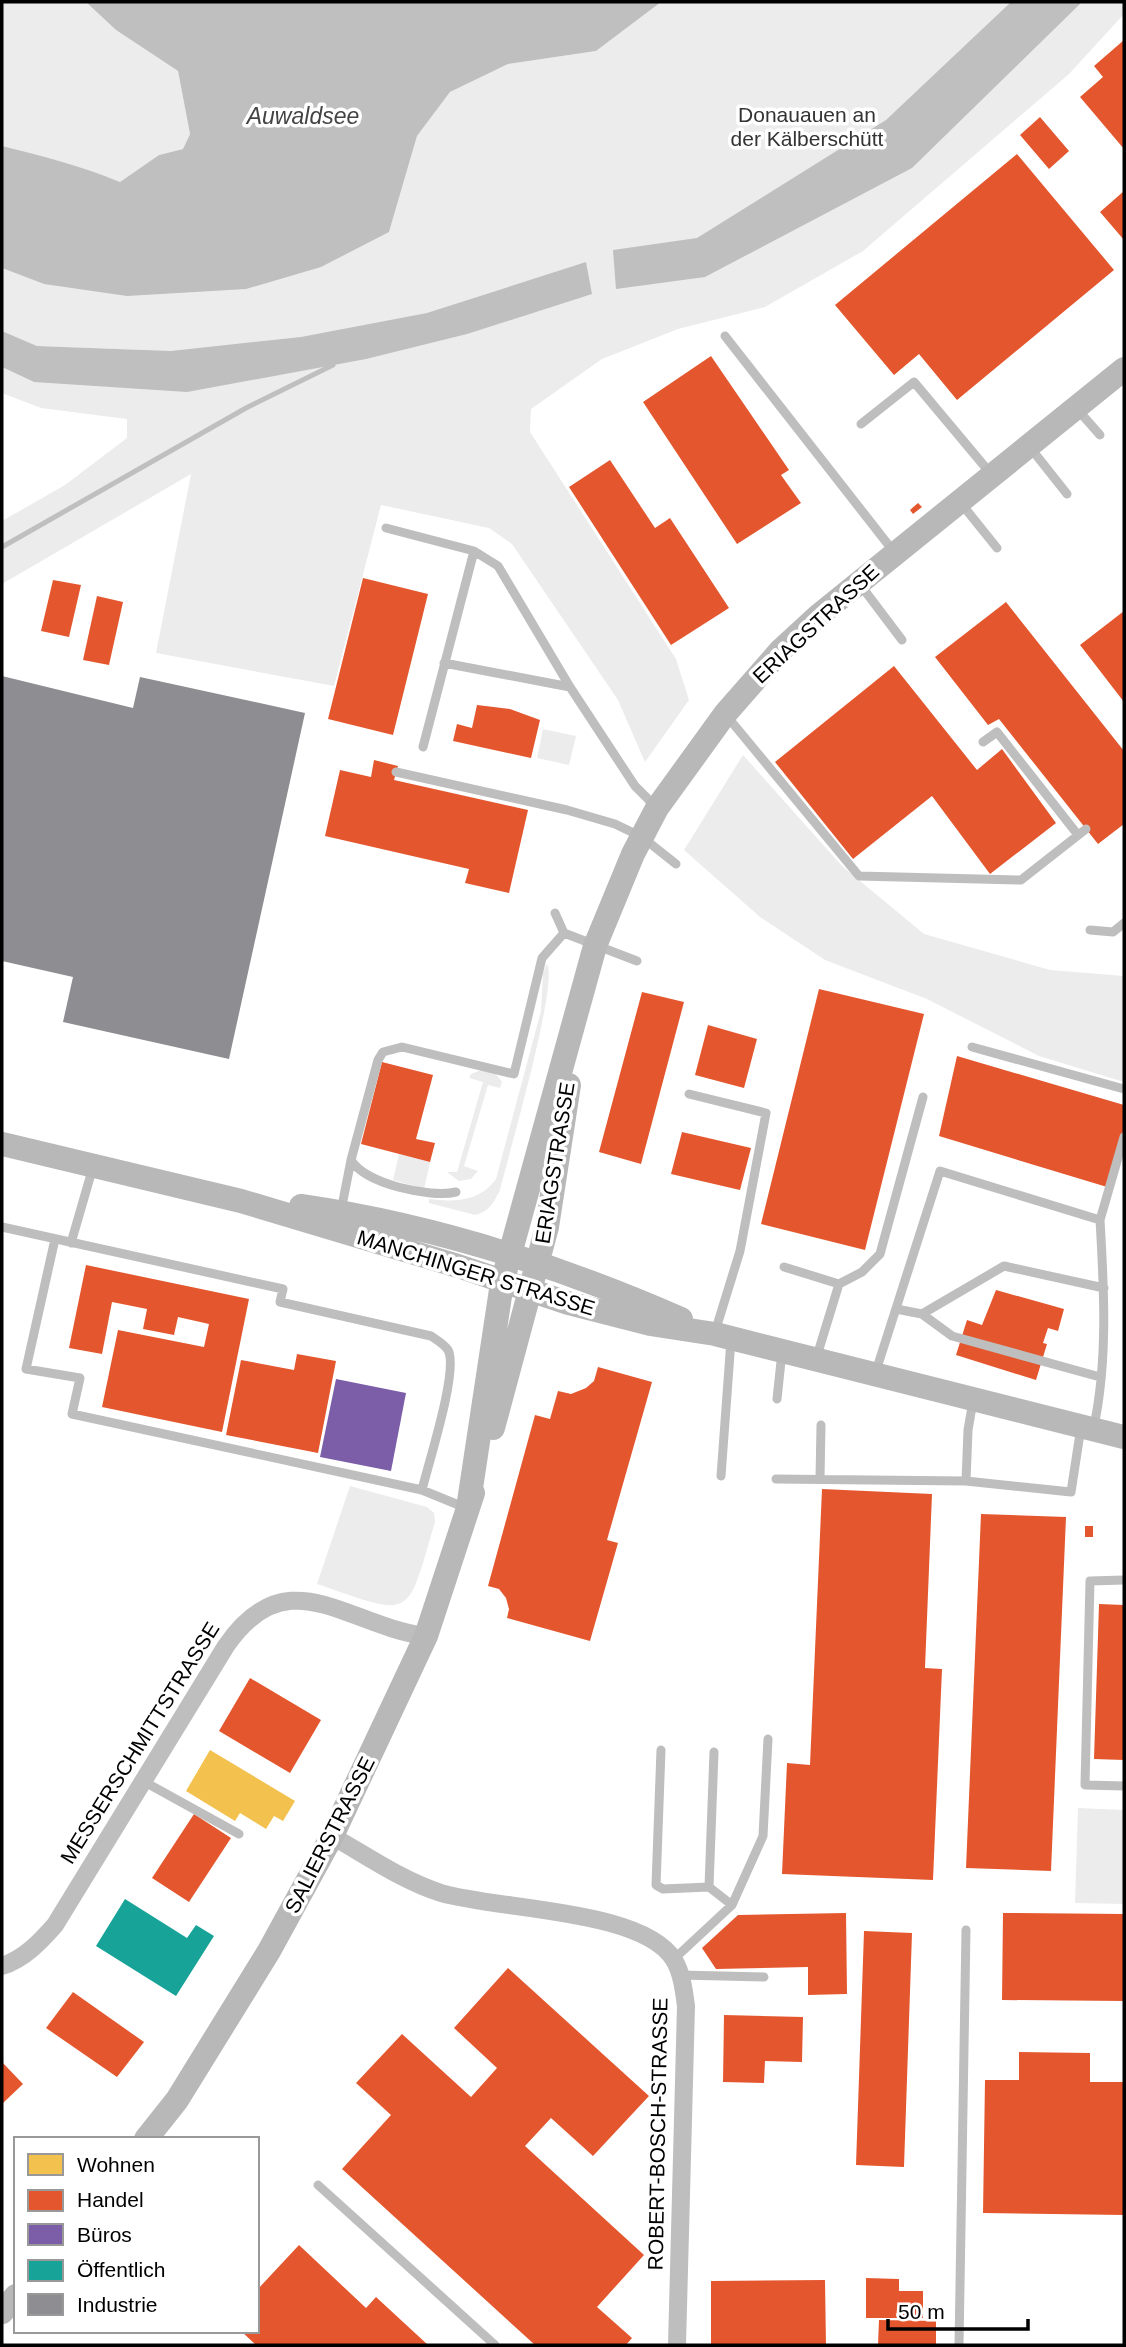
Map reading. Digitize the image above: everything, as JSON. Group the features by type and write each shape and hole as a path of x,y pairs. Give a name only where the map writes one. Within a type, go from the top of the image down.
{"main road":[{"name":"ERIAGSTRASSE","path":"510,1254 595,946 657,808 725,714 781,650 894,552 1124,369"},
{"name":"ERIAGSTRASSE","path":"531,1292 547,1227 563,1132 573,1032"},
{"name":"MANCHINGER STRASSE","path":"2,1144 241,1201 458,1266 531,1292 650,1324 723,1336 1124,1437"},
{"name":"MANCHINGER STRASSE","path":"241,1201 341,1213 463,1240 538,1264 723,1336"},
{"name":"SALIERSTRASSE","path":"468,1508 502,1283 510,1254"},
{"name":"SALIERSTRASSE","path":"148,2137 177,2100 269,1951 332,1836 426,1636 480,1474 531,1292"},
{"path":"2,2312 14,2298"}],"street":[{"name":"MESSERSCHMITTSTRASSE","path":"2,1966 13,1962 36,1946 55,1925 226,1646 240,1626 258,1610 279,1601 302,1599 403,1633 426,1636"},
{"path":"332,1836 439,1892 467,1900 629,1927 655,1939 677,1967"},
{"name":"ROBERT-BOSCH-STRASSE","path":"677,1967 686,2006 677,2345"}],"lane":[{"path":"725,336 894,552"},
{"path":"861,425 914,382 992,475"},
{"path":"1076,408 1100,435"},
{"path":"1029,445 1067,494"},
{"path":"959,501 997,548"},
{"path":"386,528 474,551 498,566 570,687 635,786 657,808"},
{"path":"423,747 474,551"},
{"path":"858,582 902,640"},
{"path":"444,663 570,687"},
{"path":"725,714 859,876 1021,880 1086,829"},
{"path":"983,742 997,732 1077,835"},
{"path":"396,772 567,810 615,824 642,838 676,864"},
{"path":"555,913 564,933 637,961"},
{"path":"1090,930 1113,932 1124,923"},
{"path":"341,1213 351,1160 378,1060 383,1052 402,1047 514,1074 542,958 564,933"},
{"path":"972,1047 1124,1089"},
{"path":"689,1094 766,1113 723,1336 720,1476"},
{"path":"784,1267 839,1284 862,1272 880,1254 923,1097"},
{"path":"776,1479 966,1481 1070,1492 1100,1377 1104,1288 1100,1220 1124,1137"},
{"path":"351,1160 358,1170 372,1178 426,1193 444,1195 456,1192"},
{"path":"71,1242 94,1166"},
{"path":"875,1376 940,1171 1100,1220"},
{"path":"2,1227 283,1289 280,1302 431,1336 440,1341 448,1350 451,1376 422,1490"},
{"path":"55,1239 26,1369 80,1378 72,1414 422,1490 468,1508"},
{"path":"922,1314 1004,1266 1104,1288"},
{"path":"816,1361 839,1284"},
{"path":"896,1309 922,1314 952,1336 1100,1377"},
{"path":"778,1399 782,1352"},
{"path":"966,1481 968,1430 973,1399"},
{"path":"820,1479 821,1425"},
{"path":"1124,1580 1090,1580 1085,1785 1124,1787"},
{"path":"677,1967 733,1905 763,1836 768,1739"},
{"path":"661,1750 656,1885 663,1889 709,1887 733,1905"},
{"path":"709,1887 714,1752"},
{"path":"754,1754 766,1754"},
{"path":"143,1781 239,1834"},
{"path":"959,2345 966,1930"},
{"path":"677,1967 764,1977"},
{"path":"318,2185 495,2345"}],"green space":[{"path":"2,2 86,2 116,30 178,71 190,134 183,149 159,155 120,182 77,166 2,146"},
{"name":"Donauauen an der Kälberschütt","path":"661,2 1124,2 1124,14 1069,74 863,251 765,307 678,329 602,359 531,409 530,432 676,659 689,700 645,762 618,700 512,544 489,528 381,505 334,686 156,653 191,474 2,584 2,521 65,485 127,438 127,419 41,408 2,393 2,367 34,382 144,350 37,346 2,331 2,268 44,284 389,232 417,136 450,92 508,64 596,51"},
{"path":"543,729 576,736 569,765 537,758"},
{"path":"743,755 842,866 924,934 1050,970 1124,976 1124,1082 1039,1056 927,999 825,960 760,917 684,850"},
{"path":"547,964 549,978 540,1035 500,1190 487,1209 475,1215 429,1203 429,1199 466,1199 482,1192 496,1179 541,1011 543,972"},
{"path":"481,1070 495,1073 502,1082 500,1088 488,1085 464,1166 478,1171 471,1179 459,1181 447,1172 457,1172 483,1082 469,1078 471,1074"},
{"path":"399,1154 430,1162 424,1189 393,1180"},
{"path":"350,1486 427,1507 434,1513 435,1522 418,1578 411,1594 402,1602 390,1605 373,1602 317,1584"},
{"path":"1078,1808 1124,1810 1124,1904 1075,1903"}],"water":[{"name":"Auwaldsee","path":"86,2 661,2 596,51 508,64 450,92 417,136 389,232 321,267 246,289 127,296 44,284 2,268 2,146 77,166 120,182 159,155 183,149 190,134 178,71 116,30"},
{"path":"1011,2 1082,2 912,168 705,277 616,289 613,250 697,238 886,120"},
{"path":"586,262 592,294 467,334 366,359 187,392 34,382 2,367 2,331 37,346 171,351 301,337 427,313"}],"building: Wohnen":[{"path":"210,1750 295,1801 283,1821 274,1816 266,1829 240,1813 235,1821 186,1791"}],"building: Handel":[{"path":"1124,40 1124,149 1080,97 1103,77 1094,66"},
{"path":"1040,117 1069,151 1049,169 1020,135"},
{"path":"1017,154 1114,270 957,400 919,354 894,375 835,305"},
{"path":"1124,191 1124,240 1100,212"},
{"path":"711,356 789,470 781,475 801,503 737,544 643,402"},
{"path":"610,460 655,528 670,518 729,608 671,645 569,487"},
{"path":"918,503 922,507 913,514 910,510"},
{"path":"363,578 428,594 393,735 328,719"},
{"path":"53,580 81,585 69,637 41,631"},
{"path":"97,596 123,602 109,665 83,660"},
{"path":"1006,602 1124,751 1124,824 1098,844 999,719 988,725 935,657"},
{"path":"1124,611 1124,702 1080,645"},
{"path":"894,666 977,770 1002,749 1056,823 990,874 932,796 853,859 775,762"},
{"path":"477,705 510,709 540,720 531,758 453,741 457,724 472,728"},
{"path":"374,760 398,766 394,780 528,810 509,893 465,883 469,869 325,836 340,770 371,777"},
{"path":"819,989 924,1014 865,1250 761,1224"},
{"path":"642,992 684,1002 641,1164 599,1152"},
{"path":"708,1025 757,1039 744,1088 695,1075"},
{"path":"957,1056 1124,1105 1124,1129 1107,1187 939,1136"},
{"path":"382,1062 433,1075 416,1139 435,1143 430,1162 361,1144"},
{"path":"682,1132 751,1148 740,1190 671,1174"},
{"path":"86,1265 249,1299 222,1432 102,1407 118,1330 204,1347 209,1324 178,1317 174,1335 143,1329 147,1309 112,1302 102,1354 69,1348"},
{"path":"996,1290 1064,1309 1058,1331 1048,1328 1043,1343 1047,1344 1036,1380 956,1355 967,1320 982,1325"},
{"path":"297,1354 336,1361 318,1453 226,1435 241,1360 294,1370"},
{"path":"598,1367 652,1382 607,1540 618,1543 590,1641 507,1618 509,1609 506,1598 499,1589 488,1586 535,1415 550,1419 558,1391 571,1394 586,1388 594,1381"},
{"path":"822,1489 932,1494 925,1668 942,1669 933,1880 782,1874 787,1763 810,1765"},
{"path":"981,1514 1066,1517 1051,1871 966,1868"},
{"path":"1085,1526 1093,1526 1093,1537 1085,1537"},
{"path":"1099,1604 1124,1605 1124,1760 1094,1759"},
{"path":"250,1678 321,1720 290,1773 219,1731"},
{"path":"194,1814 231,1838 189,1902 152,1878"},
{"path":"846,1913 847,1994 808,1995 808,1967 716,1969 702,1948 738,1915"},
{"path":"1003,1913 1124,1914 1124,2001 1002,2000"},
{"path":"864,1931 912,1933 904,2167 856,2165"},
{"path":"508,1968 649,2096 593,2156 551,2118 525,2146 644,2255 597,2307 632,2338 626,2345 535,2345 342,2169 391,2115 356,2083 402,2034 471,2097 497,2068 454,2028"},
{"path":"73,1992 144,2042 117,2077 46,2028"},
{"path":"724,2015 803,2017 802,2062 765,2061 764,2083 723,2082"},
{"path":"1019,2052 1090,2053 1090,2082 1124,2082 1124,2215 983,2213 985,2080 1019,2080"},
{"path":"2,2062 23,2084 2,2104"},
{"path":"299,2245 366,2308 376,2297 428,2345 256,2345 243,2333 259,2333 259,2288"},
{"path":"866,2278 899,2279 899,2291 923,2291 923,2318 866,2318"},
{"path":"825,2280 826,2345 711,2345 711,2281"},
{"path":"879,2320 936,2321 936,2345 878,2345"}],"building: Büros":[{"path":"336,1379 406,1393 391,1471 320,1457"}],"building: Öffentlich":[{"path":"125,1899 187,1938 196,1925 214,1936 176,1996 96,1946"}],"building: Industrie":[{"path":"2,676 133,708 140,677 305,713 229,1059 63,1022 73,977 2,961"}],"waterway":[{"path":"2,547 246,408 333,365"}]}
